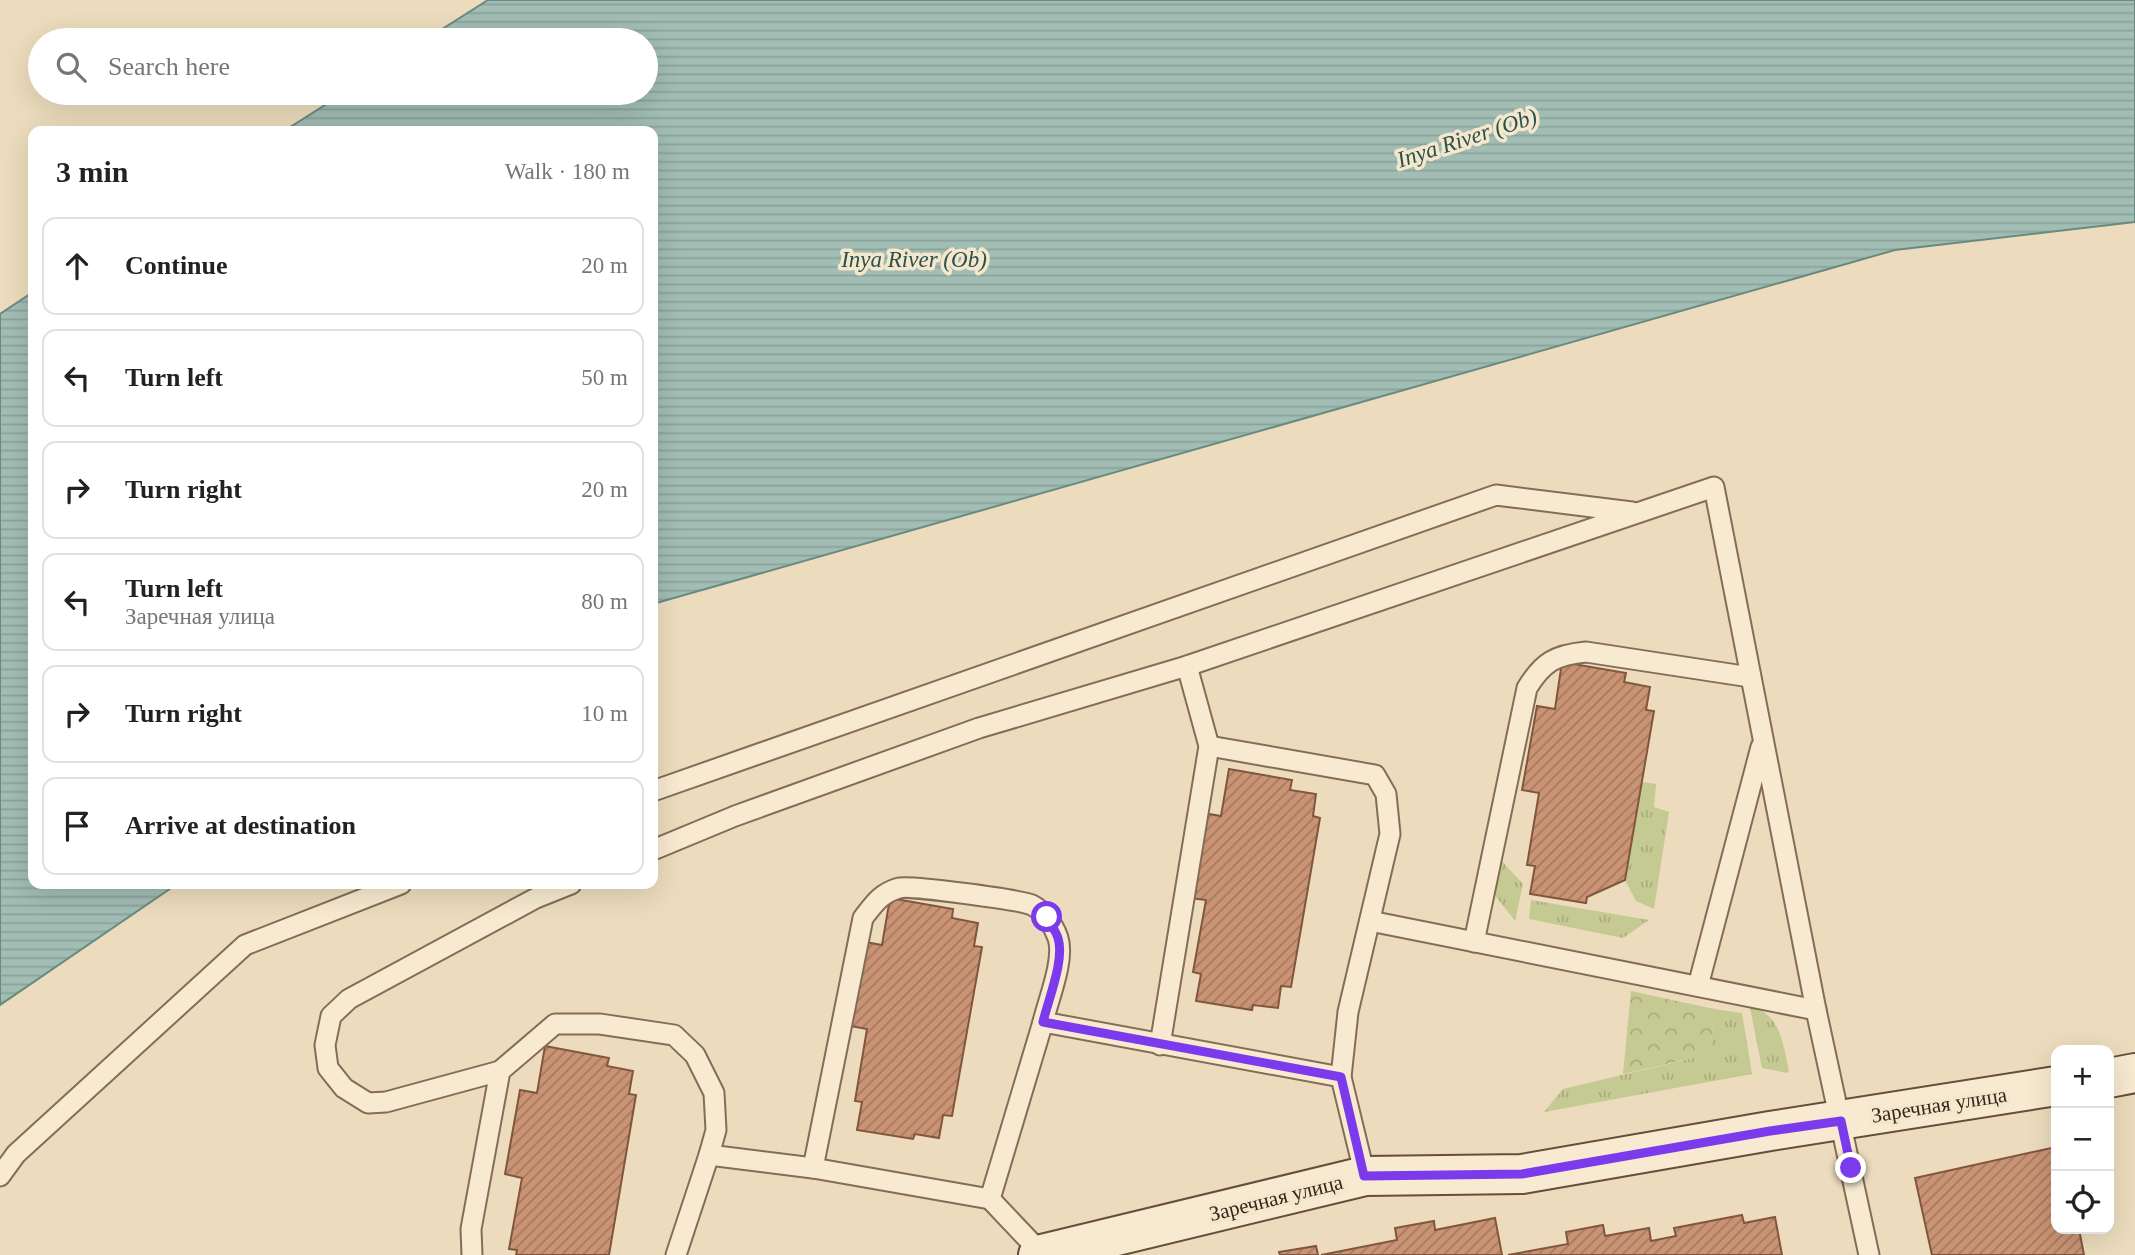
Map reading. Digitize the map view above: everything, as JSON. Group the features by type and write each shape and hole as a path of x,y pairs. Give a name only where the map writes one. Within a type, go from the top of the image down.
{"street":[{"path":"2114,1077 2135,1073"},
{"name":"Заречная улица","path":"1053,1253 1364,1176 1522,1174 2051,1087"}],"lane":[{"path":"658,848 735,816 979,728 1187,666 1714,487 1816,1010 1869,1255"},
{"path":"658,789 1496,495 1637,513"},
{"path":"1474,942 1527,688 1549,661 1565,654 1586,652 1750,677"},
{"path":"1160,1045 1209,746 1187,666"},
{"path":"1698,986 1763,743"},
{"path":"1209,746 1375,775 1386,794 1390,834 1348,1012 1341,1077 1364,1176"},
{"path":"813,1168 863,918 881,895 902,887 974,895 1031,905 1047,917 1058,938 1059,950 1043,1022 990,1199"},
{"path":"0,1176 16,1154 245,945 388,889"},
{"path":"558,889 536,898 349,999 331,1016 325,1045 328,1068 344,1088 368,1103 386,1102 500,1071 555,1024 600,1024 674,1035 695,1055 714,1093 716,1130 676,1255"},
{"path":"1370,921 1816,1010"},
{"path":"1043,1022 1341,1077"},
{"path":"472,1255 471,1229 500,1071"},
{"path":"709,1155 813,1168 990,1199 1053,1253"}],"green space":[{"path":"1642,782 1656,784 1654,807 1669,812 1654,909 1636,901 1625,880"},
{"path":"1499,858 1523,884 1515,921 1490,889"},
{"path":"1531,900 1649,920 1623,938 1529,919"},
{"path":"1631,991 1714,1009 1710,1054 1623,1074"},
{"path":"1750,1008 1768,1015 1774,1023 1785,1052 1789,1071 1787,1073 1762,1068"},
{"path":"1714,1009 1742,1013 1752,1074 1544,1112 1563,1089 1710,1054"}],"water":[{"name":"Inya River (Ob)","path":"488,0 2135,0 2135,222 1895,250 658,603 658,126 292,126 325,105 658,105 658,28 444,28"},
{"path":"28,295 28,889 170,889 0,1005 0,314"}],"building":[{"path":"1562,662 1626,673 1624,682 1650,687 1646,710 1654,711 1625,880 1587,897 1586,903 1530,894 1535,866 1527,865 1539,793 1522,790 1537,706 1555,709"},
{"path":"1229,769 1292,780 1290,790 1316,794 1313,816 1320,818 1291,987 1281,986 1278,1008 1253,1005 1252,1010 1196,1001 1201,974 1193,972 1206,900 1189,898 1203,813 1221,816"},
{"path":"890,898 953,909 952,918 978,923 974,946 982,947 952,1116 943,1115 939,1138 915,1134 913,1139 857,1130 862,1102 855,1101 867,1029 850,1026 865,942 882,945"},
{"path":"545,1046 609,1058 607,1066 633,1071 629,1094 636,1095 609,1255 516,1255 517,1250 509,1249 522,1178 505,1174 520,1090 537,1093"},
{"path":"2051,1148 2051,1234 2080,1234 2084,1255 1932,1255 1915,1178"},
{"path":"1742,1215 1744,1223 1775,1217 1782,1255 1508,1255 1568,1244 1566,1232 1603,1225 1605,1236 1649,1228 1651,1241 1676,1236 1674,1228"},
{"path":"1495,1218 1502,1255 1321,1255 1397,1240 1395,1228 1434,1221 1435,1230"},
{"path":"1316,1246 1318,1255 1280,1255 1279,1252"}],"route":[{"path":"1047,917 1058,938 1059,950 1043,1022 1341,1077 1364,1176 1522,1174 1841,1121 1851,1168"}]}
